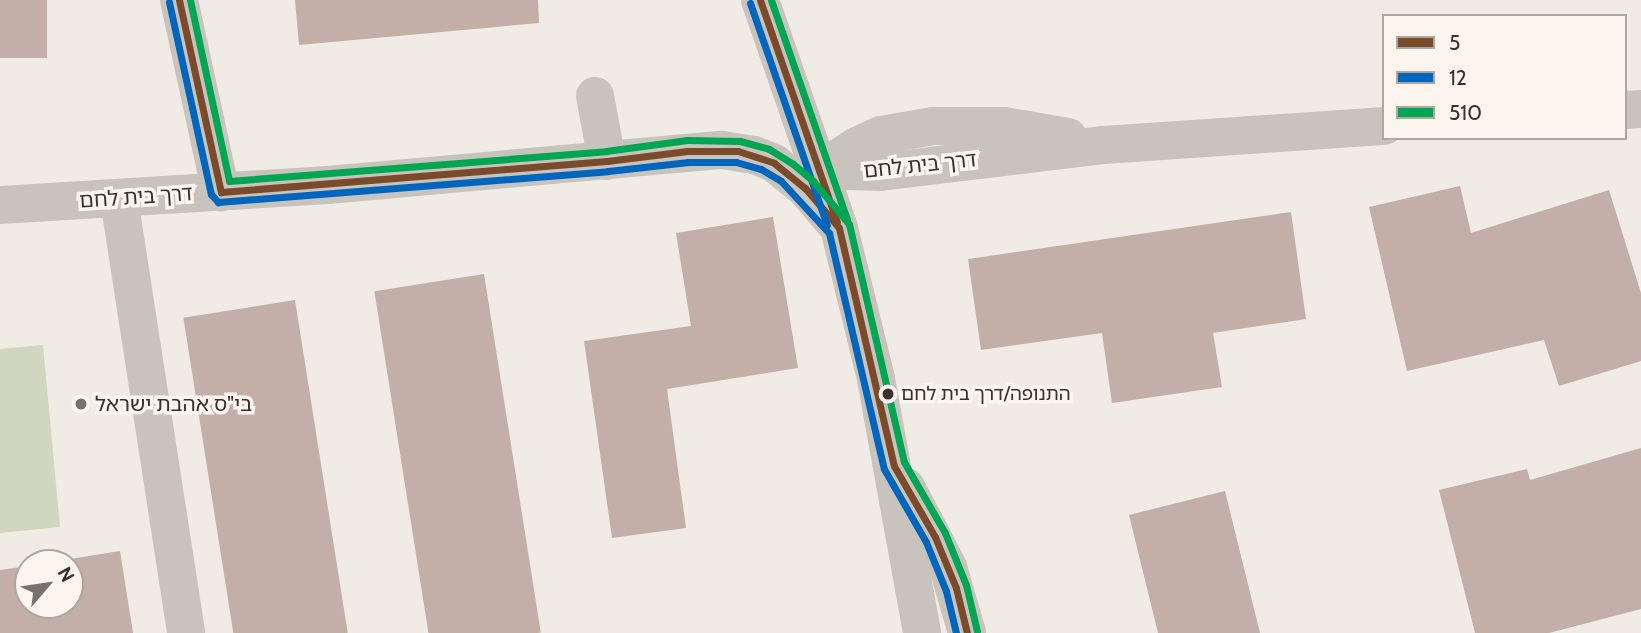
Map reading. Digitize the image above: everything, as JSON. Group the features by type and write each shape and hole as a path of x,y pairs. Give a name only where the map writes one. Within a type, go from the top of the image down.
{"street":[{"path":"179,0 221,192"},
{"path":"760,0 839,228 894,466 922,633"},
{"path":"595,96 607,161"},
{"name":"דרך בית לחם","path":"820,170 857,146 881,135 933,126 1004,126 1104,145 1382,126"},
{"name":"דרך בית לחם","path":"0,205 221,192 722,150 754,155 774,163 805,188 839,228"},
{"path":"119,199 186,633"},
{"path":"894,466 935,537 956,588 967,633"}],"green space":[{"path":"43,345 60,527 0,533 0,349"}],"building":[{"path":"0,0 47,0 47,58 0,58"},
{"path":"295,0 538,0 539,23 299,45"},
{"path":"1460,186 1471,233 1609,190 1641,293 1641,361 1559,386 1544,340 1407,371 1369,207"},
{"path":"1291,212 1306,319 1213,333 1222,387 1112,403 1102,333 981,350 968,259"},
{"path":"773,217 798,368 667,389 686,528 612,538 584,341 691,326 676,233"},
{"path":"484,274 541,633 428,633 374,291"},
{"path":"295,300 348,633 233,633 183,318"},
{"path":"1641,448 1641,609 1549,633 1475,633 1439,490 1527,469 1530,480"},
{"path":"1225,491 1260,633 1158,633 1129,515"},
{"path":"120,551 133,633 0,633 0,570 14,568 14,619 84,619 84,557"}],"transit line":[{"name":"5","path":"179,0 221,192"},
{"name":"510","path":"190,0 229,181 606,151 687,140 740,141 769,149 793,164 813,181 849,224 904,462 945,533 966,585 977,631"},
{"name":"5","path":"760,0 837,222"},
{"name":"510","path":"771,0 847,219"},
{"name":"12","path":"169,2 211,194 218,202 608,171 688,162 736,162 761,169 781,181 829,233 884,469 926,542 946,591 956,633"},
{"name":"12","path":"750,3 827,225"},
{"name":"5","path":"221,192 607,161 687,151 738,151 774,163 805,188 839,228 894,466 935,537 956,588 967,633"}],"place":[{"name":"התנופה/דרך בית לחם","path":"888,394"},
{"name":"בי\"ס אהבת ישראל","path":"81,404"}]}
